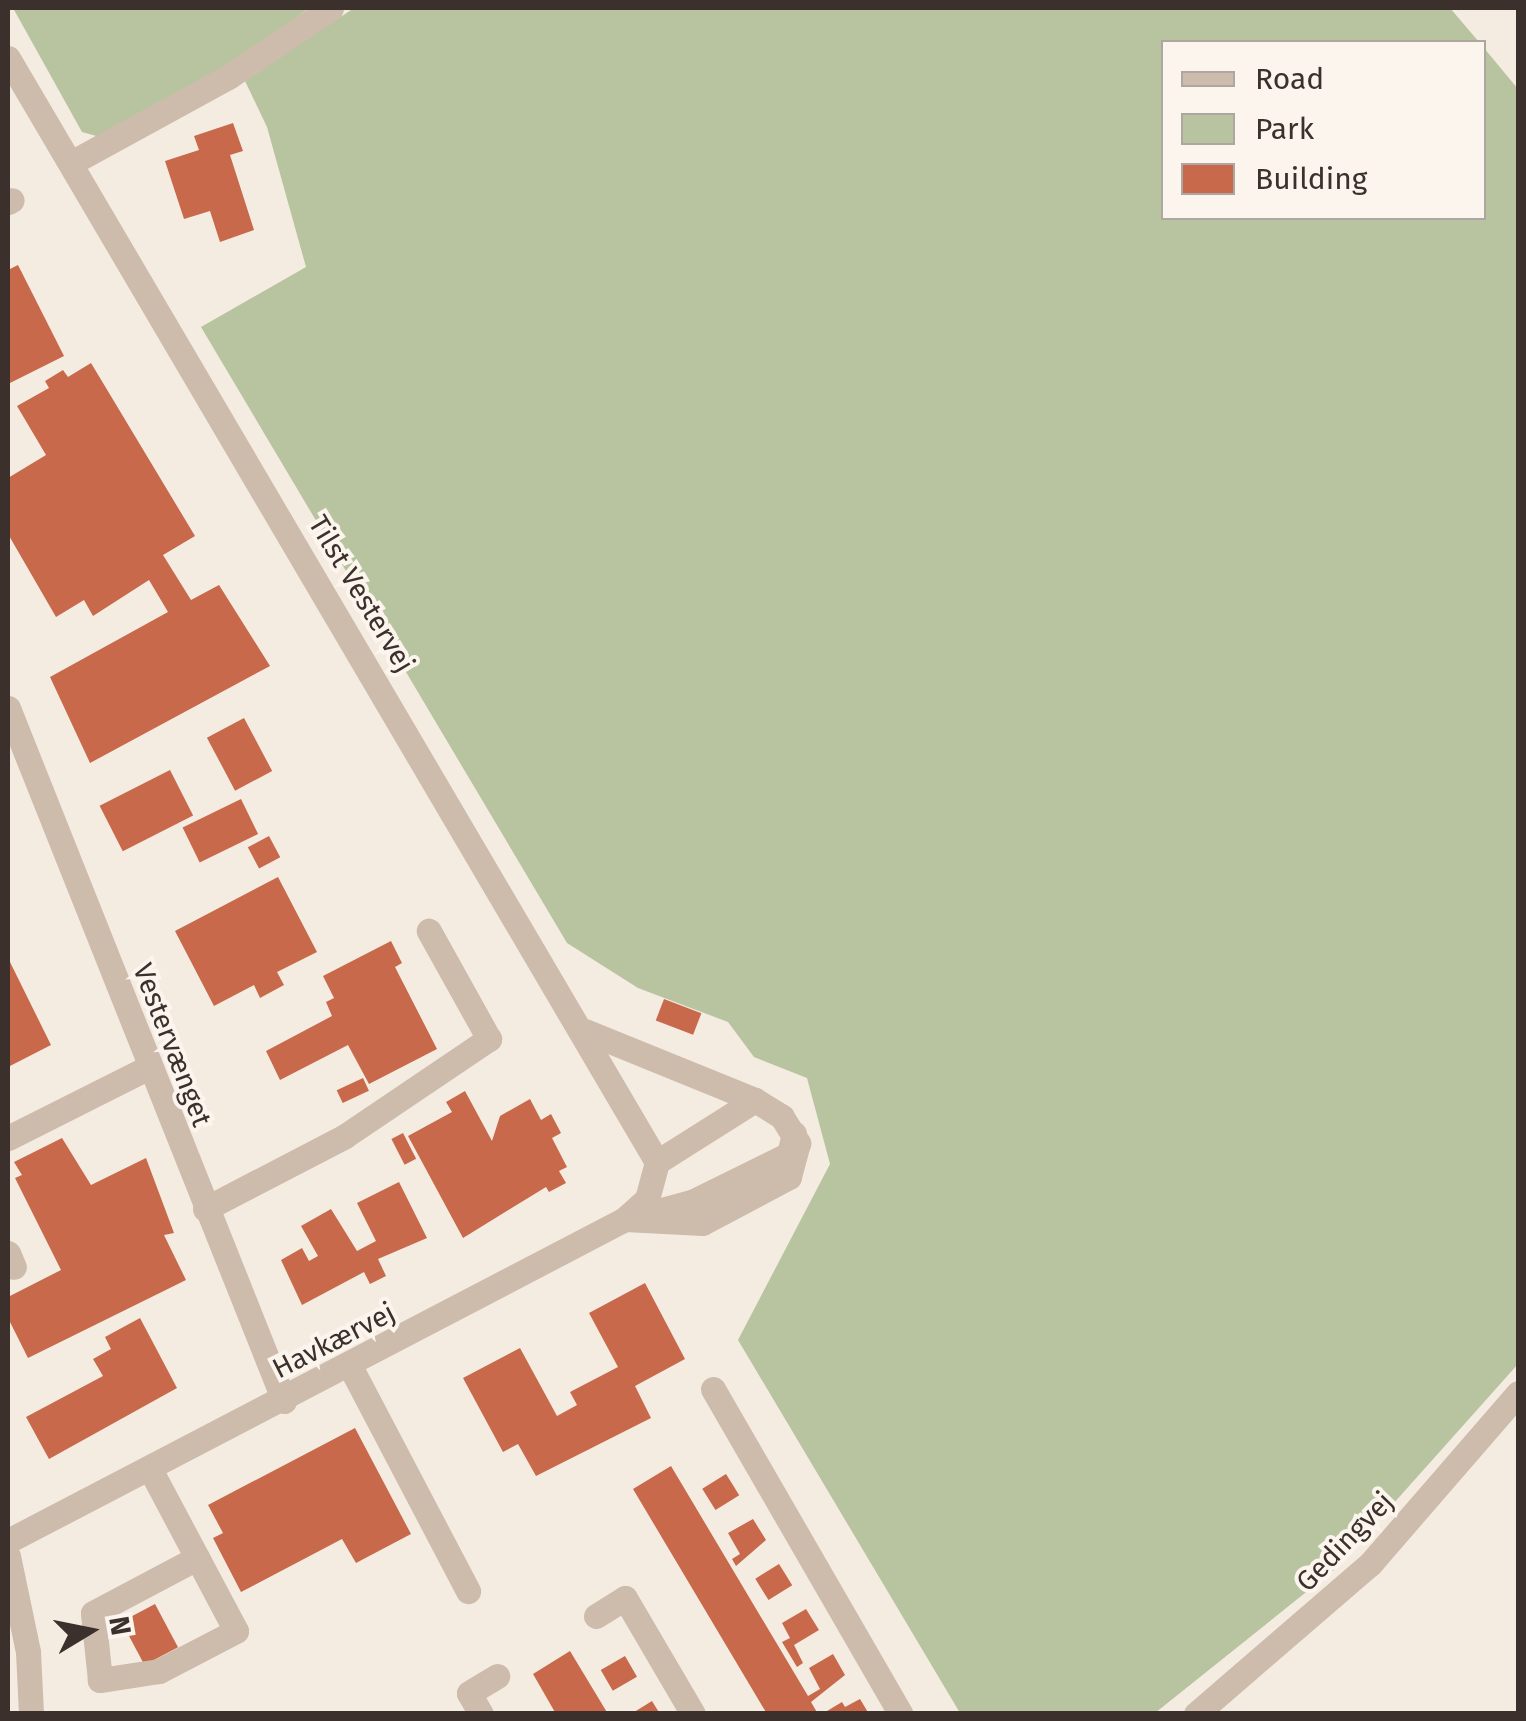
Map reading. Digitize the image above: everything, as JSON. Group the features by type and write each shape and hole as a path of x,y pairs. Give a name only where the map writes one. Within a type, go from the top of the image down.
{"street":[{"path":"71,163 228,76 332,8"},
{"name":"Tilst Vestervej","path":"8,58 586,1031 657,1162"},
{"name":"Vestervænget","path":"8,708 148,1068 284,1401"},
{"path":"205,1209 345,1136 489,1039 429,931"},
{"path":"586,1031 755,1100 792,1128 800,1156 779,1184 702,1222 625,1220"},
{"path":"8,1138 148,1068"},
{"path":"657,1162 755,1100"},
{"name":"Havkærvej","path":"8,1542 351,1368 625,1220 647,1199 657,1162"},
{"path":"351,1368 468,1592"},
{"path":"713,1390 901,1714"},
{"name":"Gedingvej","path":"1196,1714 1370,1564 1518,1392"},
{"path":"150,1469 236,1631 158,1671 100,1680 93,1613 197,1558"},
{"path":"8,1556 28,1652 31,1714"},
{"path":"596,1616 625,1598 694,1714"},
{"path":"481,1714 469,1693 498,1676"}],"green space":[{"path":"13,8 309,8 228,70 100,137 82,132"},
{"path":"354,8 1450,8 1477,40 1161,40 1161,220 1486,220 1486,50 1518,89 1518,1364 1335,1569 1155,1713 960,1713 738,1340 830,1164 807,1078 754,1057 728,1022 638,988 567,943 201,327 306,267 267,127 245,81"}],"building":[{"path":"233,123 243,151 230,155 254,230 220,242 210,211 184,219 165,161 199,150 194,136"},
{"path":"18,265 64,356 8,384 8,270"},
{"path":"91,363 195,536 163,555 191,600 219,585 270,666 90,763 50,677 168,612 149,580 93,616 84,600 56,617 8,534 8,478 46,455 17,406 49,388 45,381 63,370 68,377"},
{"path":"244,718 272,771 235,791 207,738"},
{"path":"170,770 193,815 123,851 100,806"},
{"path":"241,799 258,834 200,863 183,827"},
{"path":"269,836 280,857 259,868 248,847"},
{"path":"278,877 317,952 277,972 284,985 260,998 254,985 214,1006 175,931"},
{"path":"391,941 402,963 395,967 437,1049 369,1084 348,1045 280,1080 266,1051 332,1016 326,1002 334,998 323,976"},
{"path":"8,958 51,1045 8,1067"},
{"path":"664,999 701,1013 693,1035 656,1020"},
{"path":"363,1078 369,1091 343,1103 337,1090"},
{"path":"465,1091 492,1141 500,1116 530,1099 541,1120 551,1114 561,1133 552,1138 567,1167 559,1171 566,1183 549,1192 546,1187 463,1238 408,1136 452,1112 446,1102"},
{"path":"403,1133 416,1159 405,1165 391,1139"},
{"path":"62,1138 91,1185 146,1158 174,1233 164,1235 186,1280 28,1358 8,1318 8,1297 61,1270 15,1178 22,1175 14,1162"},
{"path":"399,1182 427,1238 378,1259 386,1276 370,1284 364,1272 302,1305 281,1260 302,1248 309,1261 318,1256 301,1226 331,1209 357,1251 376,1241 357,1203"},
{"path":"645,1283 685,1359 635,1386 651,1418 536,1476 518,1444 503,1452 463,1378 520,1348 557,1416 577,1405 570,1392 618,1367 589,1313"},
{"path":"140,1318 177,1388 49,1459 26,1417 103,1376 93,1359 111,1349 105,1337"},
{"path":"355,1428 411,1534 356,1563 342,1539 241,1592 213,1538 223,1533 208,1505"},
{"path":"671,1466 808,1696 820,1689 809,1668 833,1654 845,1675 811,1702 818,1714 767,1714 633,1489"},
{"path":"726,1474 739,1495 716,1510 702,1489"},
{"path":"753,1519 766,1540 736,1566 732,1559 740,1554 728,1533"},
{"path":"779,1564 792,1585 769,1600 755,1579"},
{"path":"155,1604 178,1647 144,1665 121,1622"},
{"path":"806,1609 819,1630 794,1645 803,1663 797,1667 782,1642 790,1638 782,1623"},
{"path":"570,1651 608,1714 556,1714 533,1674"},
{"path":"625,1656 637,1677 613,1691 601,1670"},
{"path":"860,1699 869,1714 827,1711 842,1702 845,1707"},
{"path":"652,1701 660,1714 631,1714"}]}
